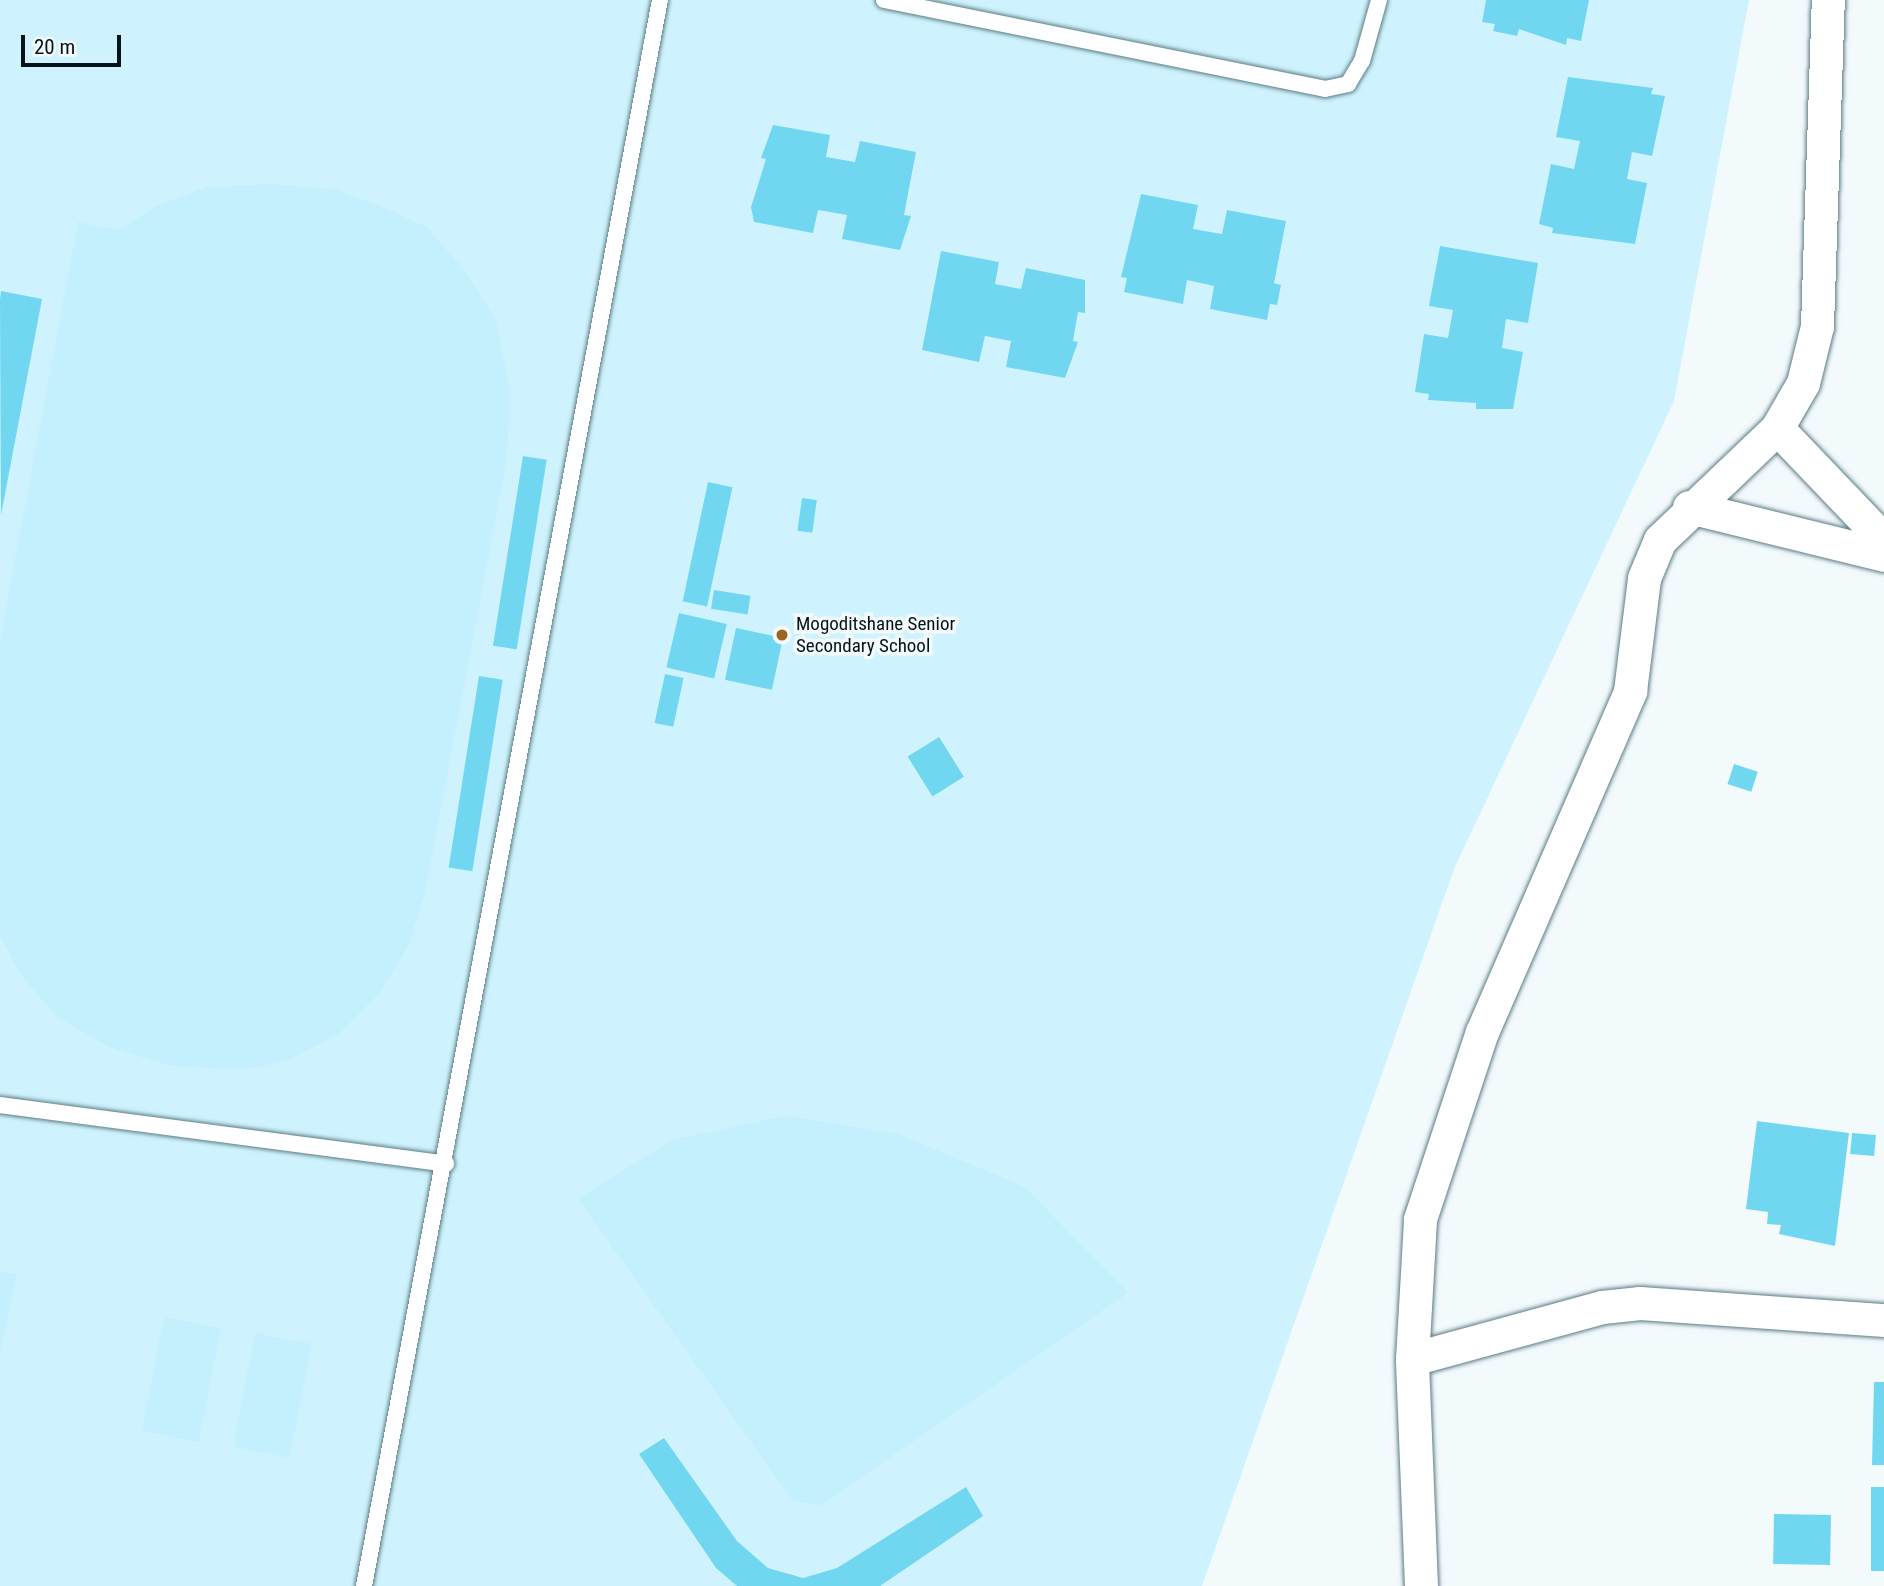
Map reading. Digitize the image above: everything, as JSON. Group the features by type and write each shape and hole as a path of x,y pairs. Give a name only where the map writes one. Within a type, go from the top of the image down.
{"street":[{"path":"1421,1586 1412,1359 1420,1219 1436,1158 1482,1032 1630,691 1644,578 1660,540 1689,507 1777,428 1803,383 1817,326 1828,0"},
{"path":"1777,428 1884,540"},
{"path":"1689,507 1884,555"},
{"path":"1412,1359 1602,1307 1640,1303 1884,1320"}],"lane":[{"path":"364,1586 446,1164 660,0"},
{"path":"884,0 1325,89 1348,84 1362,61 1379,0"},
{"path":"0,1105 446,1164"}],"shaded area":[{"name":"Mogoditshane Senior Secondary School","path":"0,0 1749,0 1674,401 1454,869 1202,1586 0,1586"},
{"path":"272,184 334,189 383,207 427,227 465,271 496,319 510,391 507,459 425,894 408,947 380,993 340,1033 287,1061 240,1070 172,1066 111,1048 58,1018 20,974 0,935 0,639 78,222 119,230 156,206 207,187"},
{"path":"784,1116 896,1133 1025,1187 1128,1293 820,1506 793,1501 578,1199 672,1140"},
{"path":"0,1271 17,1274 0,1354"},
{"path":"164,1317 221,1328 199,1442 142,1431"},
{"path":"255,1333 312,1344 290,1458 233,1447"}],"building":[{"path":"1486,0 1589,0 1581,41 1567,38 1566,45 1519,29 1517,36 1493,31 1495,24 1482,22"},
{"path":"1568,77 1653,88 1651,94 1665,96 1652,156 1632,152 1627,179 1647,183 1635,244 1552,233 1553,228 1539,224 1551,164 1574,169 1580,141 1556,137"},
{"path":"773,125 830,135 826,157 855,162 860,141 916,152 904,215 911,216 900,250 842,239 847,215 818,210 813,233 754,222 751,207 766,159 761,158"},
{"path":"1141,194 1198,205 1193,229 1222,234 1227,210 1286,221 1274,283 1281,285 1277,305 1270,304 1267,320 1210,309 1214,286 1187,280 1183,304 1124,292 1127,278 1121,277"},
{"path":"1440,246 1538,263 1528,323 1506,319 1502,348 1523,352 1513,409 1476,409 1476,403 1428,400 1429,394 1415,392 1424,334 1448,338 1453,310 1429,306"},
{"path":"941,251 999,262 995,284 1021,289 1026,268 1085,280 1085,313 1078,312 1073,341 1078,342 1065,378 1006,367 1011,341 985,336 979,362 922,350"},
{"path":"1,291 42,299 1,515 0,299"},
{"path":"523,456 547,460 517,649 493,646"},
{"path":"708,482 732,487 707,607 683,601"},
{"path":"802,498 817,500 812,533 797,531"},
{"path":"714,590 751,596 748,615 711,609"},
{"path":"679,613 727,624 714,679 666,668"},
{"path":"736,628 783,638 772,690 725,680"},
{"path":"665,674 684,678 673,727 655,723"},
{"path":"479,676 503,680 472,871 449,868"},
{"path":"939,737 964,777 933,796 908,757"},
{"path":"1734,764 1758,772 1751,792 1728,784"},
{"path":"1757,1121 1849,1133 1835,1246 1779,1234 1781,1225 1767,1224 1768,1212 1746,1209"},
{"path":"1852,1133 1876,1135 1874,1156 1850,1154"},
{"path":"1874,1382 1884,1382 1884,1465 1872,1465"},
{"path":"664,1438 737,1541 768,1568 803,1578 837,1568 966,1487 983,1516 880,1586 737,1586 716,1568 639,1454"},
{"path":"1871,1487 1884,1487 1884,1571 1871,1571"},
{"path":"1774,1514 1831,1515 1830,1565 1773,1564"}],"place":[{"name":"Mogoditshane Senior Secondary School","path":"782,635"}]}
